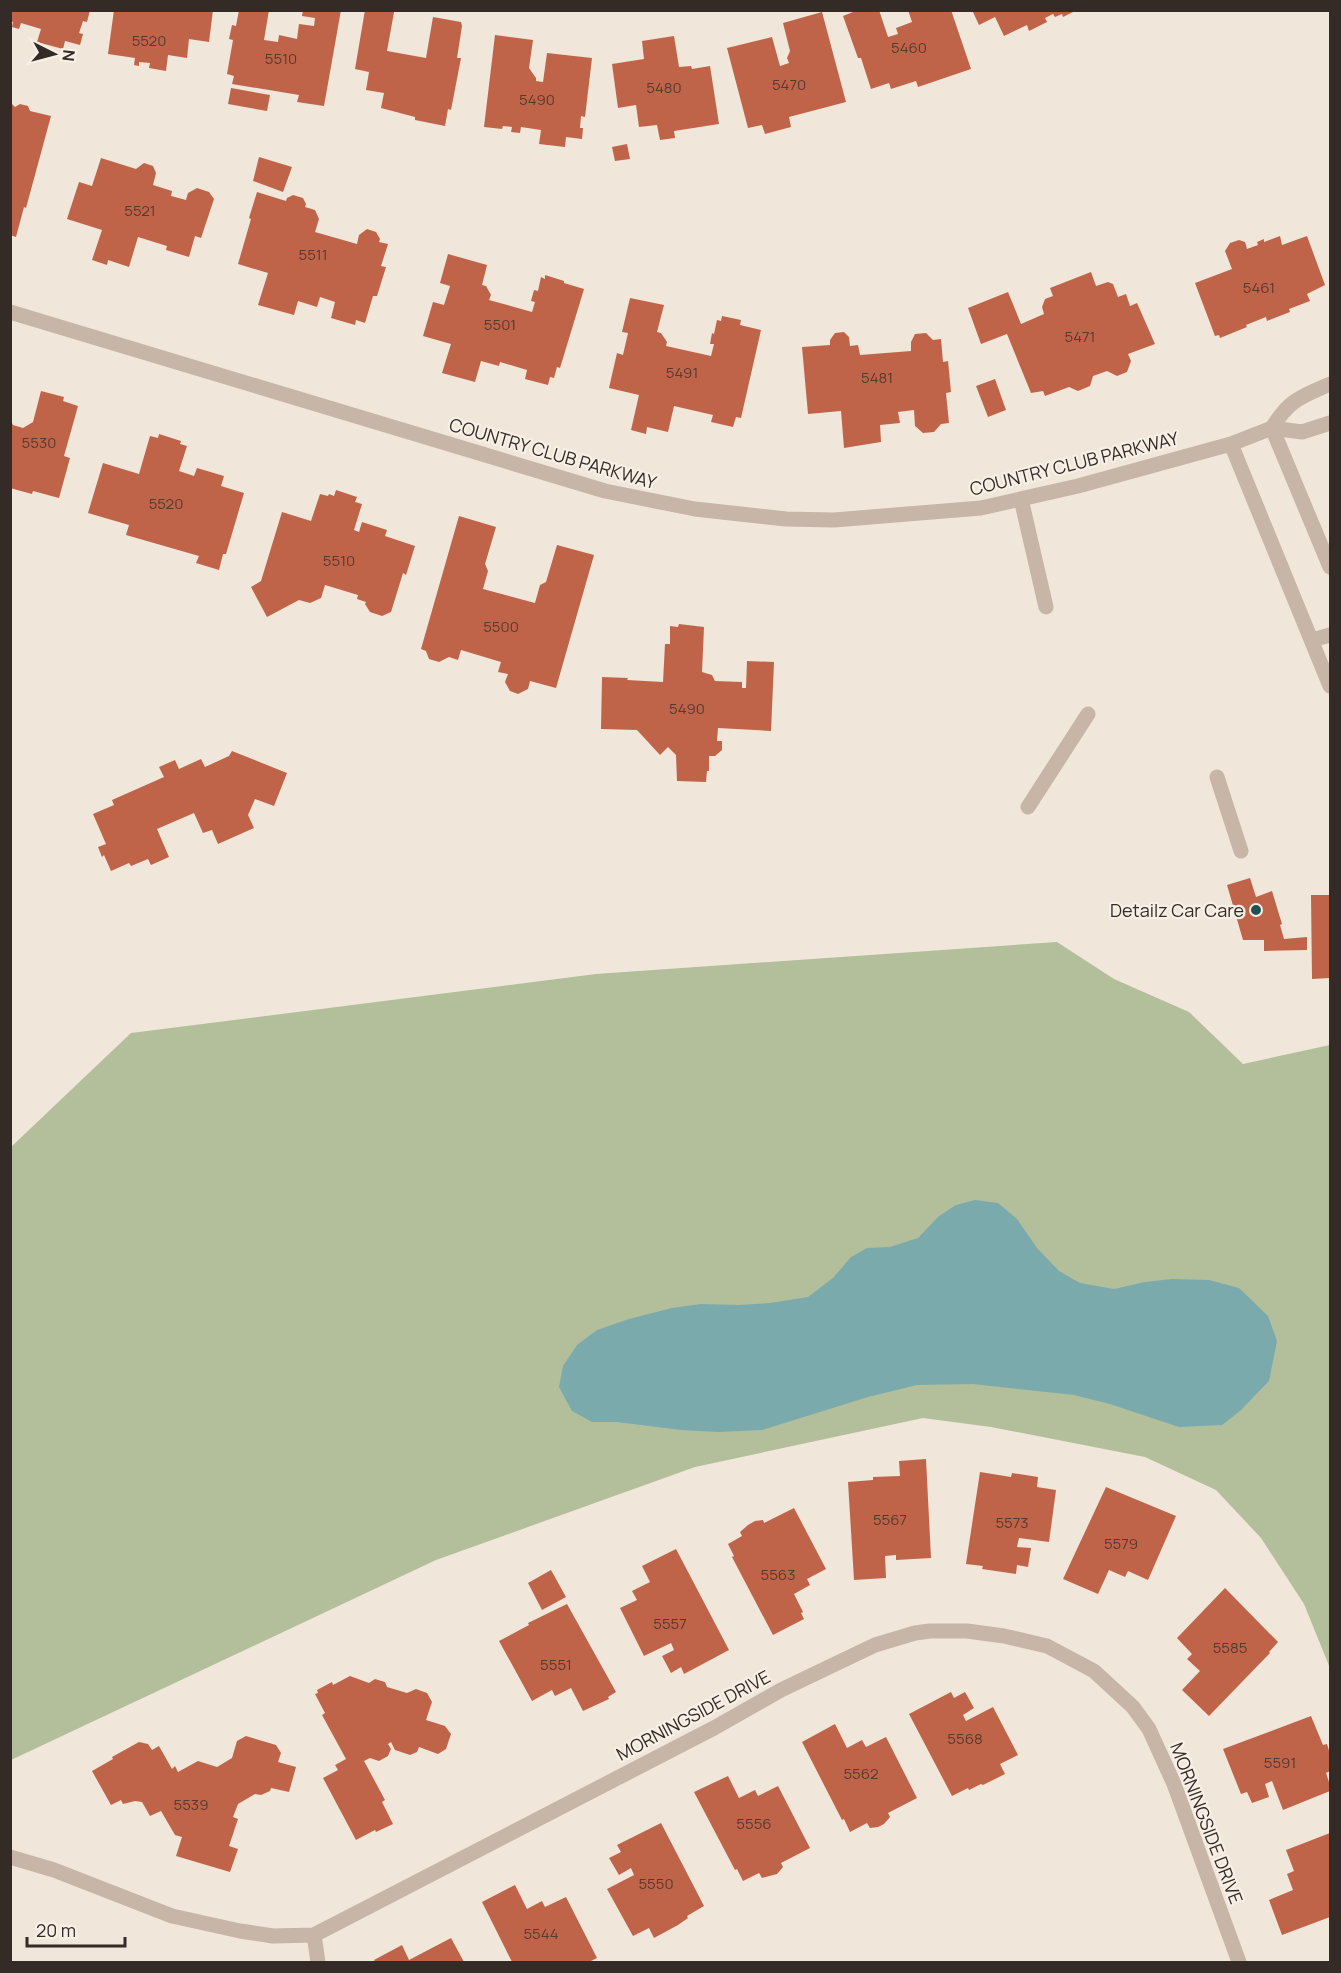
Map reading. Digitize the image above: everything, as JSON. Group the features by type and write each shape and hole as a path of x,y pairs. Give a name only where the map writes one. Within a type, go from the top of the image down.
{"street":[{"name":"COUNTRY CLUB PARKWAY","path":"10,312 627,497 774,518 834,520 981,508 1078,486 1231,444 1272,428 1302,432 1330,423"},
{"path":"1330,384 1292,402 1282,411 1272,428 1330,567"},
{"path":"1231,444 1330,687"},
{"path":"1021,499 1046,607"},
{"path":"1312,640 1330,635"},
{"path":"1028,807 1088,714"},
{"path":"1217,777 1241,851"},
{"name":"MORNINGSIDE DRIVE","path":"10,1857 54,1870 172,1916 273,1936 314,1935 714,1728 781,1690 876,1645 915,1633 967,1631 1024,1640 1054,1650 1094,1671 1133,1707 1149,1730 1174,1784 1239,1962"},
{"path":"314,1935 318,1962"}],"green space":[{"path":"1057,942 1114,979 1189,1012 1243,1064 1330,1045 1330,1668 1304,1604 1261,1538 1216,1490 1145,1457 991,1427 923,1418 695,1467 436,1560 11,1760 11,1147 131,1033 596,974"}],"water":[{"path":"975,1200 998,1203 1017,1219 1037,1248 1059,1271 1080,1283 1114,1289 1172,1279 1209,1280 1239,1288 1268,1316 1277,1341 1269,1381 1240,1411 1222,1425 1179,1427 1110,1404 1074,1395 973,1384 917,1385 868,1397 762,1430 718,1432 617,1422 592,1422 572,1411 559,1387 563,1366 577,1345 597,1330 672,1308 701,1304 770,1303 808,1297 833,1278 851,1257 867,1248 890,1247 918,1238 939,1216 956,1205"}],"building":[{"path":"10,10 90,10 87,22 83,21 79,33 83,34 80,45 65,41 63,49 37,42 41,29 21,23 19,29 12,27"},
{"path":"114,10 213,10 209,42 189,39 187,58 168,55 166,71 149,68 150,63 139,62 139,66 134,65 135,58 108,54"},
{"path":"239,10 269,10 264,40 278,42 279,35 297,39 299,24 314,26 315,18 302,16 303,10 341,10 324,106 297,102 299,95 232,84 234,76 227,74 233,40 229,39 232,25 236,26"},
{"path":"365,10 394,12 387,51 426,58 433,17 461,22 457,58 461,58 451,110 448,109 445,126 415,120 415,117 381,108 384,93 366,90 369,72 355,69"},
{"path":"858,10 879,10 888,37 898,34 896,28 912,22 908,10 951,10 971,69 918,87 916,81 891,89 889,83 871,89 843,16"},
{"path":"972,10 1077,10 1063,17 1062,14 1055,17 1053,14 1045,18 1047,22 1029,31 1027,25 1004,36 995,17 979,25"},
{"path":"822,12 846,102 789,117 791,127 765,134 762,125 748,128 727,48 772,37 780,66 789,63 787,58 790,51 783,23"},
{"path":"495,35 533,40 529,68 536,81 543,82 547,53 592,58 585,117 581,116 582,139 566,137 565,147 539,144 541,130 521,127 520,133 511,132 512,127 503,126 502,129 484,127"},
{"path":"674,36 679,67 691,66 692,69 710,66 719,124 674,131 675,138 660,140 657,125 639,127 636,105 618,108 612,64 644,59 642,41"},
{"path":"231,88 270,95 267,111 228,104"},
{"path":"10,102 15,107 20,104 28,106 30,111 51,116 16,237 10,235"},
{"path":"627,144 630,159 615,161 612,147"},
{"path":"259,157 292,167 283,192 253,181"},
{"path":"101,158 136,169 144,163 153,166 156,173 153,185 172,191 171,196 186,200 188,193 197,188 209,192 214,199 201,238 195,236 189,257 166,250 167,246 138,237 129,267 108,260 107,265 92,260 102,230 67,219 79,182 92,186"},
{"path":"257,192 286,201 293,195 303,198 305,207 315,210 319,219 315,232 357,244 359,235 367,229 376,232 380,239 379,242 388,244 381,266 386,267 377,296 373,296 365,323 356,320 355,325 331,318 335,302 320,297 317,307 298,301 294,315 258,305 268,273 238,264"},
{"path":"1280,236 1282,245 1307,236 1325,285 1307,294 1310,301 1289,309 1290,312 1267,321 1266,317 1220,338 1219,335 1215,336 1195,283 1232,269 1225,251 1230,243 1239,240 1245,242 1247,249 1258,245 1257,242 1264,239 1264,242"},
{"path":"448,254 487,265 482,285 486,286 491,295 489,300 532,312 535,302 531,301 534,290 538,291 541,277 545,279 545,275 584,289 560,368 557,367 554,378 550,377 548,385 525,379 527,370 500,362 499,366 481,361 475,382 442,373 451,344 423,336 433,302 444,305 450,286 440,283"},
{"path":"1091,272 1096,286 1108,282 1113,284 1118,297 1126,294 1130,306 1137,303 1155,344 1128,354 1131,361 1127,372 1117,376 1107,371 1093,376 1090,386 1078,391 1069,387 1045,396 1043,391 1031,393 1007,334 981,344 968,308 1008,292 1021,324 1044,314 1042,307 1045,299 1053,296 1050,288"},
{"path":"630,298 664,305 657,332 661,333 667,342 666,346 711,356 714,344 710,344 712,333 714,334 717,320 721,321 722,316 741,320 740,325 761,330 741,418 736,417 733,427 711,422 713,415 674,406 668,432 647,427 646,434 631,430 639,395 609,388 617,353 623,355 628,333 622,332"},
{"path":"844,332 849,337 850,346 858,345 860,355 911,351 911,342 915,334 926,333 933,340 941,339 943,362 948,361 951,392 946,393 949,423 941,424 934,432 923,433 915,426 914,410 898,412 900,423 880,425 881,442 844,448 841,411 808,414 802,347 830,345 830,340 835,333"},
{"path":"995,379 1006,410 988,417 976,386"},
{"path":"41,391 64,397 63,401 78,406 64,456 70,458 59,498 10,488 10,419 13,425 23,428 33,422"},
{"path":"159,434 181,441 180,444 187,446 179,471 194,476 197,468 224,476 221,486 244,493 219,570 196,563 199,556 126,535 129,525 88,513 103,463 139,474 150,436 158,438"},
{"path":"336,490 357,497 355,502 362,504 354,530 359,532 362,522 387,530 385,536 415,546 406,575 403,573 391,612 382,616 370,612 366,602 357,599 358,595 325,585 321,598 310,603 299,600 267,617 251,587 261,581 282,512 311,521 320,494 334,496"},
{"path":"459,516 496,527 485,564 488,571 483,589 535,603 540,585 546,582 557,545 594,555 556,688 530,681 528,689 518,694 510,691 505,682 508,674 498,672 501,662 461,650 458,660 449,657 439,662 429,659 426,651 421,649"},
{"path":"679,624 704,627 702,672 712,675 715,681 742,682 742,688 746,688 747,661 774,662 771,731 718,728 717,741 722,741 722,750 715,756 709,756 706,782 677,781 676,755 668,747 660,755 637,730 601,729 602,677 663,682 665,644 670,644 670,626 678,627"},
{"path":"232,751 287,773 274,806 255,799 248,815 254,828 218,844 212,830 203,833 194,813 157,829 169,857 151,865 148,859 131,866 129,863 111,871 98,847 106,844 93,814 114,805 112,800 164,777 159,767 175,760 179,769 201,759 205,767 229,756"},
{"name":"Detailz Car Care","path":"1250,878 1256,897 1272,891 1284,939 1307,937 1307,950 1264,951 1264,940 1243,940 1227,885"},
{"path":"1311,895 1330,895 1330,978 1312,979"},
{"path":"926,1459 931,1558 896,1560 896,1555 885,1556 886,1578 854,1580 848,1482 873,1480 873,1477 900,1476 899,1461"},
{"path":"980,1472 1011,1477 1012,1473 1038,1477 1037,1487 1056,1490 1049,1542 1019,1538 1017,1547 1031,1548 1028,1567 1017,1565 1016,1574 966,1564"},
{"path":"1106,1487 1176,1516 1148,1580 1128,1571 1125,1577 1109,1570 1098,1594 1063,1579"},
{"path":"794,1508 826,1569 807,1579 810,1585 794,1594 804,1619 773,1635 732,1557 734,1556 728,1544 742,1536 740,1532 755,1521 763,1520 764,1523"},
{"path":"676,1549 729,1650 684,1674 681,1667 671,1673 662,1656 674,1650 671,1643 644,1656 620,1608 637,1600 632,1591 650,1582 642,1566"},
{"path":"551,1570 566,1597 542,1610 528,1583"},
{"path":"1225,1588 1278,1642 1209,1716 1182,1690 1200,1671 1187,1659 1192,1654 1177,1638"},
{"path":"567,1604 616,1692 608,1697 609,1699 583,1711 571,1688 555,1696 552,1690 532,1701 499,1641 529,1625 528,1623"},
{"path":"350,1676 369,1683 375,1679 385,1682 387,1687 407,1693 416,1689 427,1693 432,1702 426,1720 445,1726 451,1734 446,1749 438,1754 419,1747 417,1752 410,1755 395,1750 391,1742 388,1744 391,1749 388,1756 379,1761 370,1758 364,1761 385,1800 382,1802 393,1824 356,1840 323,1778 338,1770 335,1765 346,1759 322,1715 325,1713 315,1694 318,1693 317,1690 332,1682 333,1685"},
{"path":"951,1692 954,1698 965,1692 974,1708 963,1715 966,1721 993,1707 1018,1755 1000,1764 1005,1774 952,1796 909,1714"},
{"path":"1311,1716 1323,1745 1327,1744 1330,1754 1330,1771 1326,1773 1330,1791 1283,1810 1272,1781 1265,1784 1269,1797 1252,1803 1247,1792 1241,1794 1223,1749"},
{"path":"835,1724 847,1748 862,1740 866,1747 886,1737 917,1798 888,1813 890,1817 878,1827 870,1828 867,1823 850,1832 802,1742"},
{"path":"246,1736 276,1745 281,1753 278,1762 296,1767 289,1792 271,1788 270,1791 261,1795 255,1794 238,1804 233,1817 238,1819 229,1846 238,1849 230,1872 176,1856 182,1837 175,1835 161,1811 150,1816 142,1802 135,1801 123,1804 121,1800 111,1805 92,1771 139,1742 148,1744 152,1750 159,1746 172,1769 175,1766 178,1772 198,1761 217,1767 232,1758 237,1741"},
{"path":"728,1776 739,1798 755,1790 758,1796 778,1786 810,1848 781,1863 783,1867 777,1874 762,1878 759,1873 743,1881 694,1792"},
{"path":"661,1823 704,1906 687,1916 688,1918 678,1925 654,1938 649,1928 633,1936 607,1889 634,1875 631,1868 619,1875 609,1858 621,1852 617,1845"},
{"path":"1330,1833 1330,1917 1282,1935 1269,1900 1293,1890 1287,1874 1294,1871 1286,1850"},
{"path":"515,1885 527,1909 542,1901 545,1907 566,1897 597,1958 589,1962 512,1962 482,1902"},
{"path":"451,1938 464,1962 375,1962 374,1960 402,1945 409,1960"}],"place":[{"name":"Detailz Car Care","path":"1256,910"}]}
